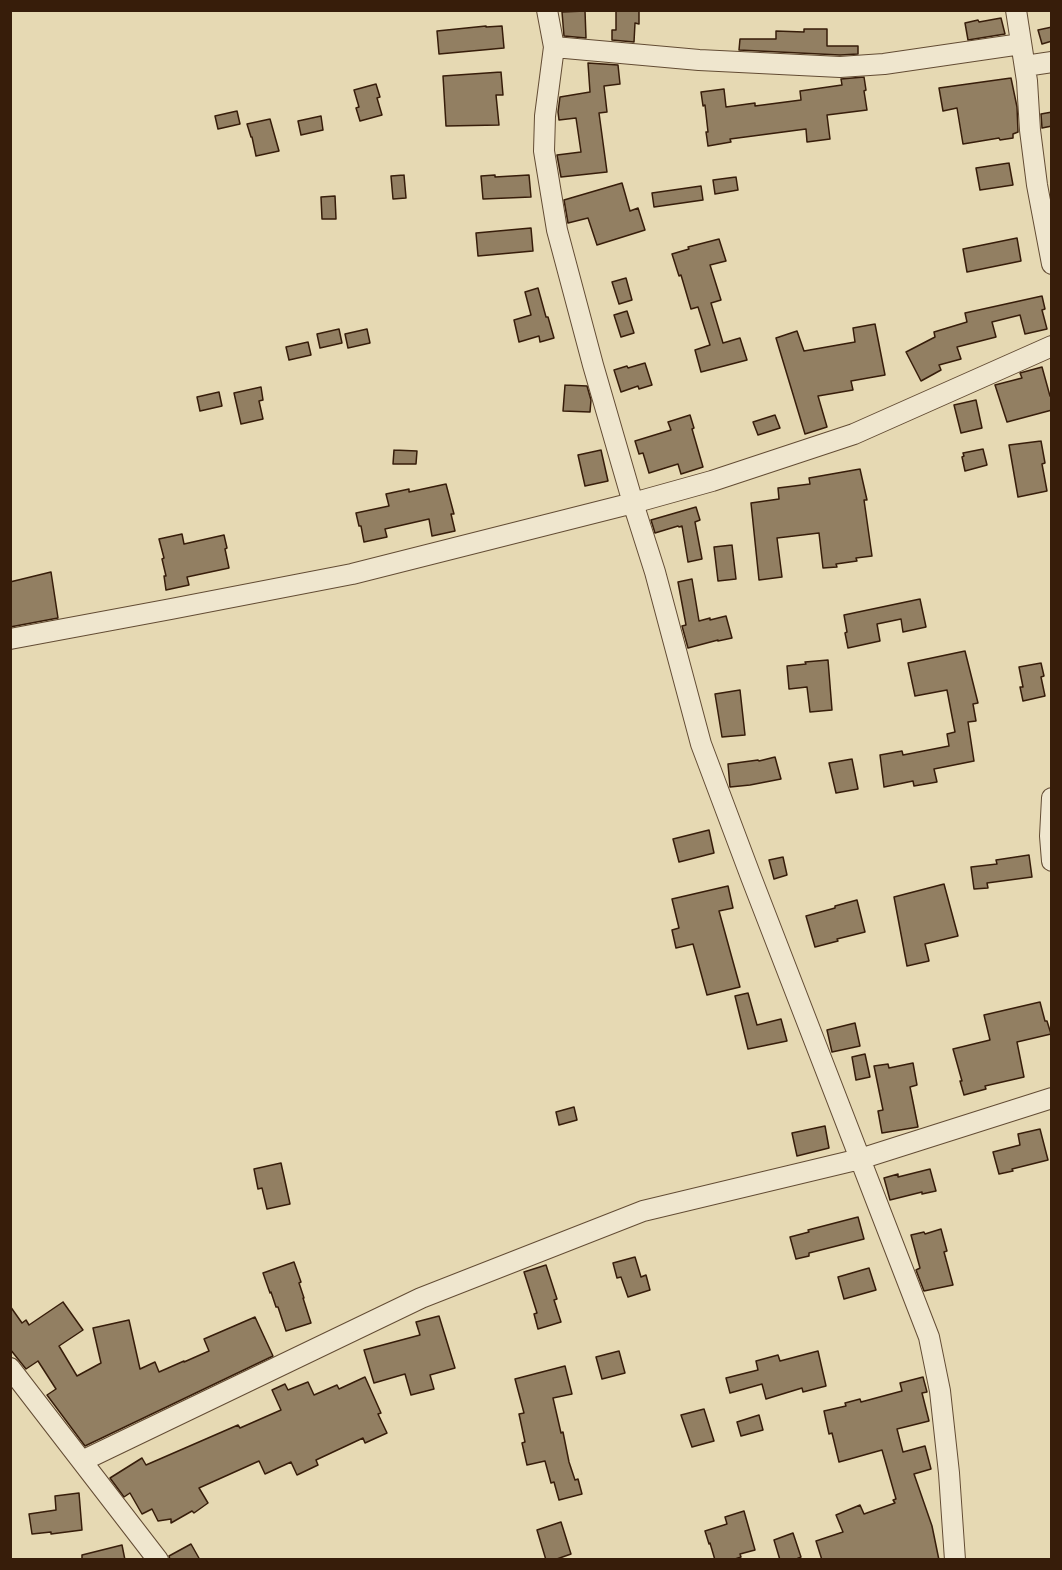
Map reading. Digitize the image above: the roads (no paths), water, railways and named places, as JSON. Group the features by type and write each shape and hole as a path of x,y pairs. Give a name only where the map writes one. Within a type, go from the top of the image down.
{"street":[{"path":"547,10 554,47 545,116 544,151 557,230 593,365 655,572 701,744 929,1337 940,1391 955,1560"},
{"path":"1016,10 1027,81 1037,185 1052,264"},
{"path":"554,47 699,60 840,67 884,64 1021,44"},
{"path":"1025,66 1052,62"},
{"path":"10,639 352,574 712,481 854,434 1052,346"},
{"path":"1052,798 1050,836 1052,861"},
{"path":"82,1461 421,1298 643,1211 860,1159 1052,1098"},
{"path":"10,1368 158,1560"}]}
